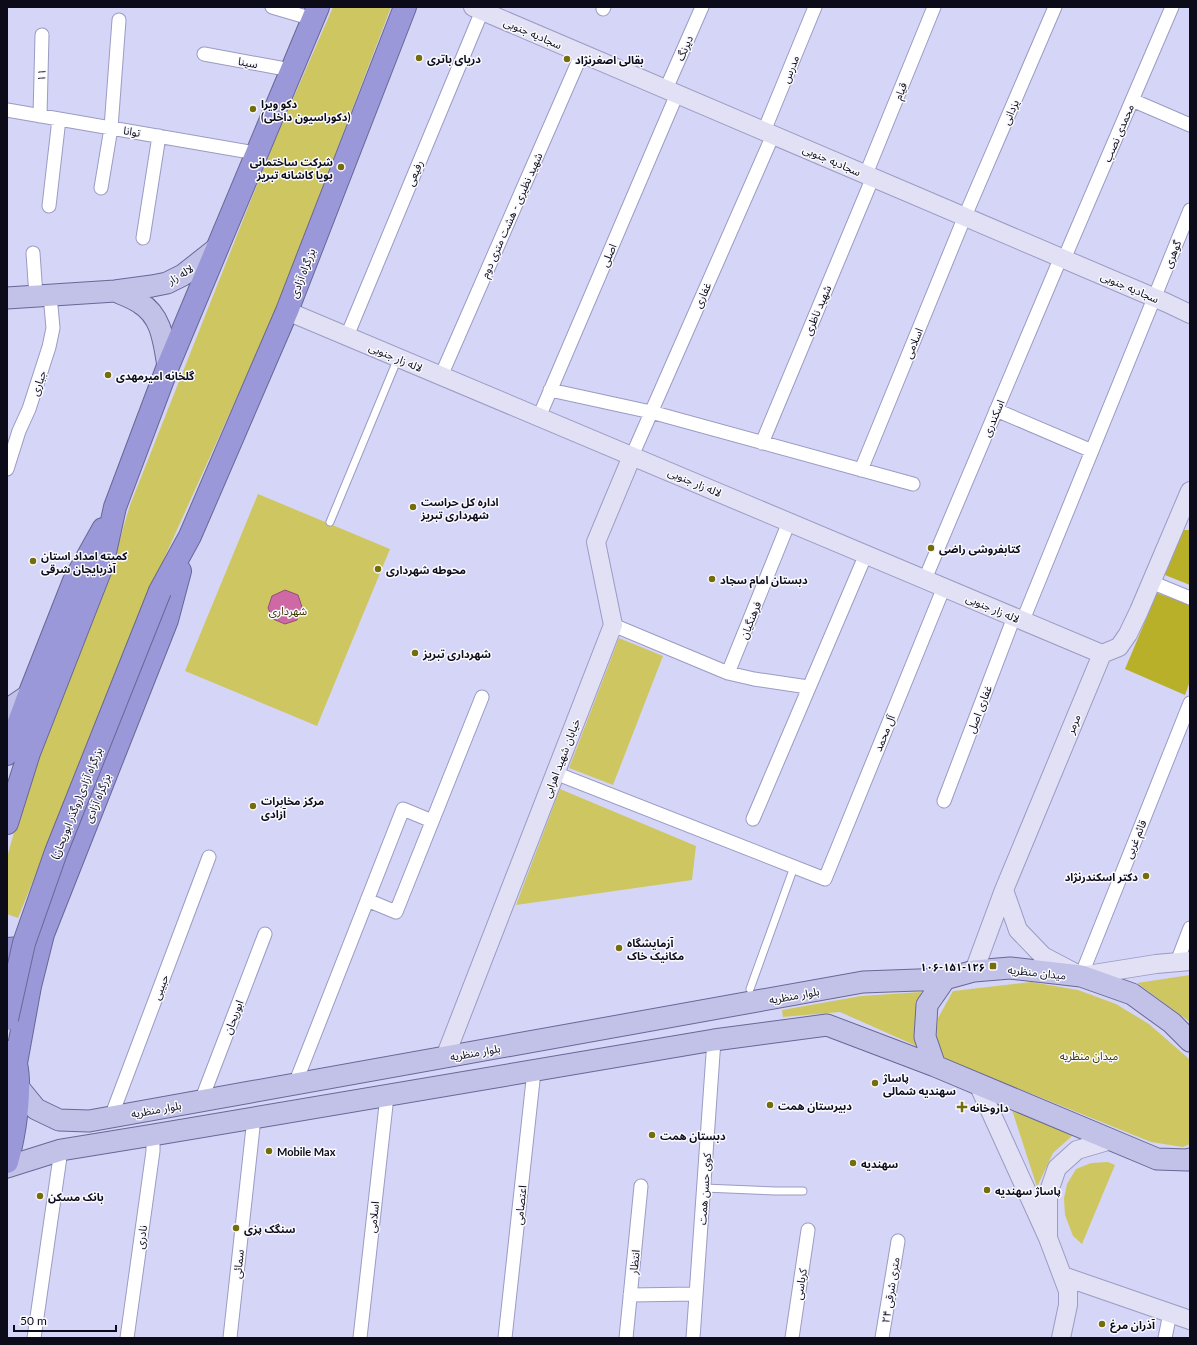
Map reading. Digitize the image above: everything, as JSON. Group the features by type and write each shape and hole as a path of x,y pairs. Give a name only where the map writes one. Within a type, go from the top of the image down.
{"highway":[{"name":"بزرگراه آزادی","path":"160,591 190,536 288,311 405,7"},
{"path":"7,823 29,752 102,566 115,507 168,366 315,13"},
{"path":"7,754 74,581 115,507"},
{"name":"بزرگراه آزادی","path":"7,1162 13,1140 18,1087 11,1058 43,934 167,620 190,536"},
{"name":"بزرگراه آزادی(روگذر ابوریحان)","path":"7,1019 24,943 56,852 160,591"},
{"path":"7,949 22,948 43,934"}],"main road":[{"name":"لاله زار","path":"7,298 115,291 167,283 184,274 216,249"},
{"path":"115,291 141,304 154,314 162,333 168,366"},
{"path":"7,710 29,695"},
{"name":"ميدان منظریه","path":"945,979 974,971 1010,968 1081,976 1132,994 1172,1023 1190,1041"},
{"path":"935,1066 925,1037 927,1005 945,979"},
{"name":"بلوار منظریه","path":"18,1087 36,1109 59,1120 89,1121 863,982 945,979"},
{"path":"7,1167 61,1150 714,1040 827,1025 935,1066 1190,1173"},
{"path":"1157,1159 1190,1159"}],"street":[{"path":"272,7 315,13"},
{"name":"دیرنگ","path":"672,92 702,7"},
{"name":"مدرس","path":"768,133 815,7"},
{"name":"قیام","path":"870,176 934,7"},
{"name":"یزدانی","path":"965,216 1055,7"},
{"name":"محمدی نصب","path":"1062,258 1172,7"},
{"name":"سجادیه جنوبی","path":"477,9 965,216 1190,314"},
{"name":"رفیعی","path":"347,336 477,9"},
{"path":"101,188 111,128 119,20"},
{"name":"۱۱","path":"40,116 42,35"},
{"name":"شهید نظیری - هشت متری دوم","path":"441,376 582,53"},
{"name":"سینا","path":"204,54 291,70"},
{"name":"اصلی","path":"539,417 672,92"},
{"path":"1132,100 1190,125"},
{"name":"توانا","path":"7,110 256,153"},
{"path":"49,206 59,119"},
{"name":"غفاری","path":"632,456 768,133"},
{"path":"143,238 159,136"},
{"name":"شهید ناظری","path":"762,443 870,176"},
{"name":"گوهری","path":"1092,451 1190,210"},
{"name":"اسلامی","path":"860,470 965,216"},
{"name":"جباری","path":"7,469 13,432 29,409 49,347 53,328 33,253"},
{"name":"اسکندری","path":"925,579 1062,258"},
{"name":"لاله زار جنوبی","path":"288,311 1102,654"},
{"path":"550,390 651,412 913,484"},
{"path":"996,410 1092,451"},
{"name":"غفاری اصل","path":"944,801 1019,618 1092,451"},
{"path":"632,456 596,542 613,626 728,673 754,679 808,687"},
{"path":"1102,654 1119,647 1131,628 1151,582 1184,519 1190,491"},
{"name":"فرهنگیان","path":"728,673 789,522"},
{"path":"754,819 808,687 866,554"},
{"path":"1151,582 1190,598"},
{"name":"آل محمد","path":"794,867 825,879 944,587"},
{"name":"خیابان شهید اهرابی","path":"445,1057 613,626"},
{"name":"مرمر","path":"974,971 1004,890 1102,654"},
{"path":"367,900 396,912 482,697"},
{"name":"قائم غربی","path":"1081,976 1190,702"},
{"path":"555,773 794,867"},
{"path":"296,1084 403,809 432,821"},
{"name":"حبیبی","path":"111,1117 208,857"},
{"path":"1004,890 1018,930 1043,956 1081,976 1183,961 1190,928"},
{"name":"ابوریحان","path":"201,1101 265,934"},
{"name":"کوی حسن همت","path":"693,1338 714,1040"},
{"name":"اعتصامی","path":"505,1338 534,1071"},
{"path":"978,1084 1048,1238 1068,1291 1068,1305 1061,1338"},
{"name":"اسلامی","path":"360,1338 387,1096"},
{"name":"سمائی","path":"230,1338 254,1118"},
{"name":"نادری","path":"127,1338 154,1151 153,1135"},
{"path":"1048,1238 1048,1194 1057,1168 1077,1150 1111,1140"},
{"path":"34,1338 61,1150"},
{"name":"انتظار","path":"626,1338 641,1186"},
{"name":"کرباسی","path":"792,1338 808,1230"},
{"name":"۲۴ متری شرقی","path":"882,1338 898,1241"},
{"path":"1063,1276 1190,1320"},
{"path":"630,1295 696,1294"},
{"path":"1165,1338 1170,1313"}],"lane":[{"path":"330,522 398,358"},
{"path":"750,989 794,867"},
{"path":"704,1188 776,1192 803,1191"}],"green space":[{"path":"333,7 391,7 274,315 157,574 18,918 7,914 7,857 35,759 114,559 130,505 272,147"},
{"name":"شهرداری","path":"258,494 390,549 317,726 185,671"},
{"path":"619,638 663,656 613,785 569,768"},
{"path":"560,789 696,846 692,880 516,905"},
{"path":"1190,975 1190,1022 1137,983"},
{"name":"میدان منظریه","path":"1031,982 1078,990 1116,1004 1149,1024 1190,1060 1190,1144 1183,1147 1151,1142 945,1059 936,1039 938,1018 953,991"},
{"path":"921,992 919,1009 921,1048 840,1012 783,1017 782,1010 861,996"},
{"path":"1012,1110 1073,1135 1053,1153 1037,1187"},
{"path":"1108,1162 1115,1165 1082,1244 1073,1236 1065,1215 1064,1198 1067,1184 1076,1169 1091,1163"}],"shaded area":[{"path":"1183,530 1190,530 1190,585 1165,575"},
{"path":"285,590 298,595 302,607 297,620 285,624 273,619 268,608 272,596"},
{"path":"1157,593 1190,605 1190,681 1185,695 1125,669"}],"place":[{"name":"دریای باتری","path":"419,58"},
{"name":"بقالی اصغرنژاد","path":"567,59"},
{"name":"دکو ویرا (دکوراسیون داخلی)","path":"253,109"},
{"name":"شرکت ساختمانی پویا کاشانه تبریز","path":"341,167"},
{"name":"گلخانه امیرمهدی","path":"108,375"},
{"name":"اداره کل حراست شهرداری تبریز","path":"413,507"},
{"name":"کتابفروشی راضی","path":"931,548"},
{"name":"کمیته امداد استان آذربایجان شرقی","path":"33,561"},
{"name":"محوطه شهرداری","path":"378,569"},
{"name":"دبستان امام سجاد","path":"712,579"},
{"name":"شهرداری تبریز","path":"415,653"},
{"name":"مرکز مخابرات آزادی","path":"253,806"},
{"name":"دكتر اسكندرنژاد","path":"1146,876"},
{"name":"آزمایشگاه مکانیک خاک","path":"619,948"},
{"name":"۱۰۶-۱۵۱-۱۲۶","path":"993,966"},
{"name":"پاساژ سهندیه شمالی","path":"875,1083"},
{"name":"دبیرستان همت","path":"770,1105"},
{"name":"داروخانه","path":"962,1107"},
{"name":"دبستان همت","path":"652,1135"},
{"name":"Mobile Max","path":"269,1151"},
{"name":"سهندیه","path":"853,1163"},
{"name":"پاساژ سهندیه","path":"987,1190"},
{"name":"بانک مسکن","path":"40,1196"},
{"name":"سنگک پزی","path":"236,1228"},
{"name":"آذران مرغ","path":"1102,1324"}]}
